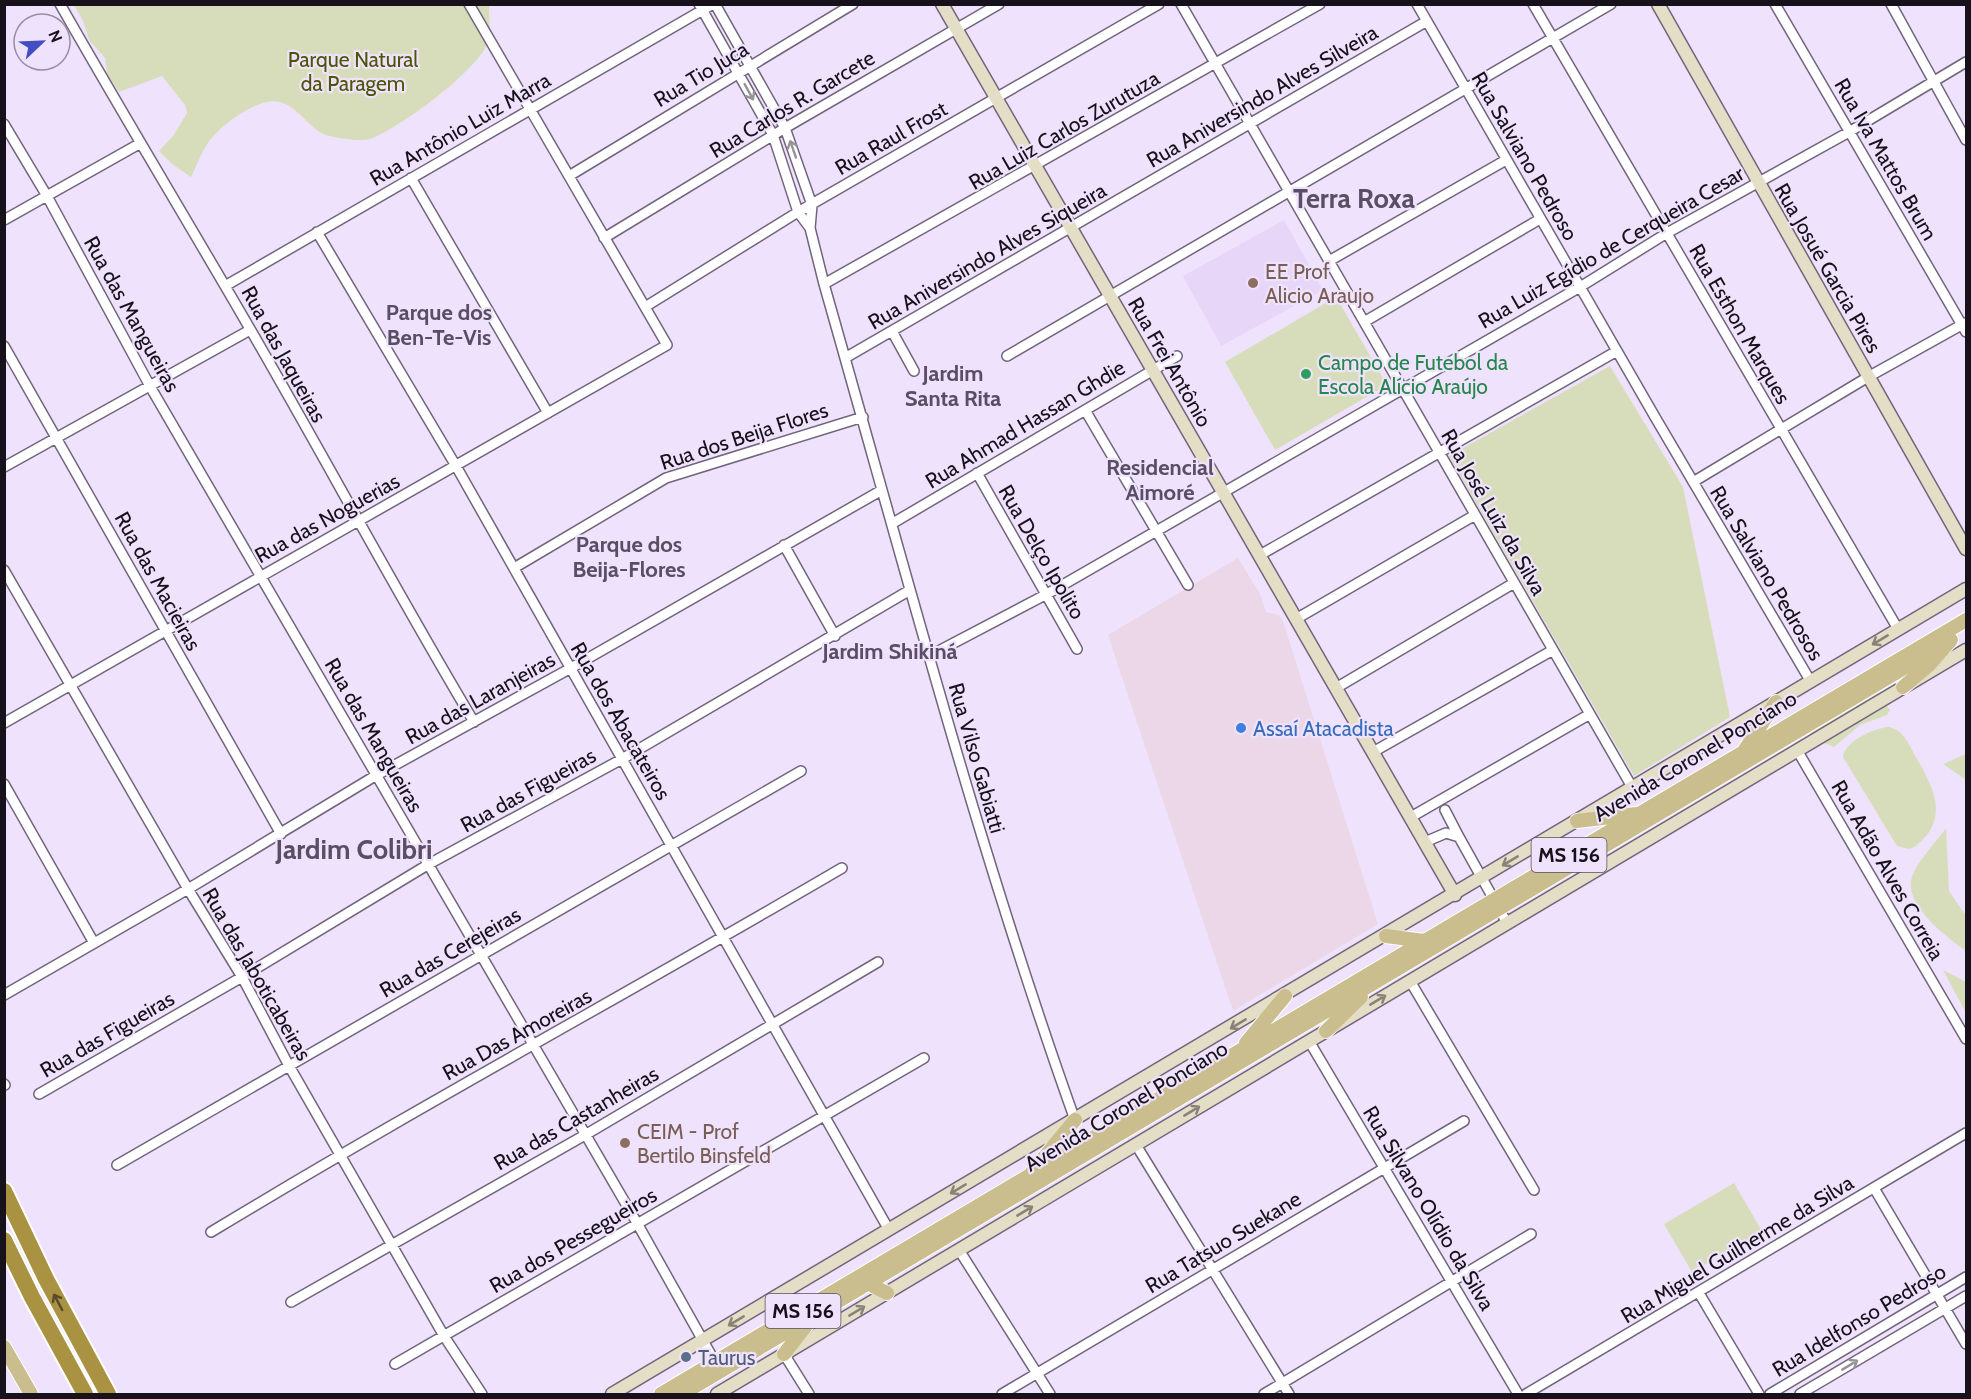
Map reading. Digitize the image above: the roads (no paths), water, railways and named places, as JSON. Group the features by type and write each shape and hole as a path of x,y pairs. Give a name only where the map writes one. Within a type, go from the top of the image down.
{"highway":[{"path":"4,1191 46,1279 108,1395"},
{"path":"4,1240 85,1395"},
{"path":"86,1354 119,1395"}],"main road":[{"name":"Rua Frei Antônio","path":"942,4 1455,895"},
{"name":"Rua Josué Garcia Pires","path":"1658,4 1756,183 1966,549"},
{"path":"612,1395 1966,589"},
{"name":"Avenida Coronel Ponciano","path":"870,1276 1030,1175 1424,942 1465,923 1638,814 1966,620"},
{"path":"1496,904 1966,631"},
{"path":"1904,687 1928,666 1951,640"},
{"path":"717,1395 1966,650"},
{"path":"1744,752 1776,702"},
{"path":"1577,820 1638,814"},
{"path":"1326,1031 1380,979 1465,923"},
{"path":"1386,936 1424,942"},
{"name":"Avenida Coronel Ponciano","path":"661,1395 715,1362 870,1276 950,1235 1380,979"},
{"path":"1238,1052 1285,996"},
{"path":"1030,1175 1075,1120"},
{"path":"682,1395 813,1316 870,1276 887,1293"},
{"path":"784,1354 813,1316"},
{"path":"4,1347 31,1395"}],"street":[{"name":"Rua das Jaqueiras","path":"60,4 139,144 225,286 357,522 474,722"},
{"path":"470,4 645,307"},
{"name":"Rua Antônio Luiz Marra","path":"225,286 701,8 714,4"},
{"name":"Rua Vilso Gabiatti","path":"714,4 785,128 812,205 810,228 824,284 968,795 1031,998 1075,1120"},
{"name":"Rua Tio Juca","path":"569,176 750,64 853,4"},
{"name":"Rua Carlos R. Garcete","path":"604,238 773,135 999,4"},
{"name":"Rua Raul Frost","path":"645,307 798,212 1159,4"},
{"name":"Rua José Luiz da Silva","path":"1181,4 1632,787"},
{"name":"Rua Luiz Carlos Zurutuza","path":"824,284 1036,167 1320,4"},
{"name":"Rua Salviano Pedroso","path":"1417,4 1693,482"},
{"name":"Rua Esthon Marques","path":"1533,4 1779,429 1898,629"},
{"path":"1007,356 1611,4"},
{"name":"Rua Iva Mattos Brum","path":"1775,4 1965,326"},
{"path":"1891,4 1966,140"},
{"name":"Rua Vilso Gabiatti","path":"701,8 773,135 798,212 810,228"},
{"name":"Rua Aniversindo Alves Silveira","path":"1147,183 1426,21"},
{"name":"Rua Luiz Egídio de Cerqueira Cesar","path":"929,656 1047,594 1580,287 1666,233 1849,132 1932,80 1966,62"},
{"name":"Rua das Mangueiras","path":"4,124 47,196 151,388 638,1224 715,1362"},
{"path":"4,220 139,144"},
{"path":"1329,261 1506,160"},
{"path":"411,178 548,413"},
{"name":"Rua Aniversindo Alves Siqueira","path":"846,358 893,333 1147,183"},
{"path":"1364,322 1540,219"},
{"name":"Rua dos Abacateiros","path":"317,232 456,466 889,1230"},
{"name":"Rua das Noguerias","path":"4,723 667,345 645,307"},
{"path":"1693,482 1868,377 1965,326"},
{"path":"4,467 151,388 250,330"},
{"path":"893,333 914,372"},
{"name":"Rua das Macieiras","path":"4,346 281,834"},
{"path":"1260,555 1617,351"},
{"name":"Rua Ahmad Hassan Ghdie","path":"893,524 1177,356"},
{"path":"1085,410 1188,585"},
{"name":"Rua dos Beija Flores","path":"514,568 666,478 863,417"},
{"name":"Rua Delço Ipolito","path":"977,474 1077,649"},
{"name":"Rua Salviano Pedrosos","path":"1693,482 1811,681"},
{"name":"Rua das Laranjeiras","path":"4,995 188,889 375,776 571,668 882,490"},
{"path":"1296,619 1475,515"},
{"path":"784,545 835,636"},
{"name":"Rua das Jaboticabeiras","path":"4,570 188,889 242,977 288,1064 444,1336 482,1395"},
{"path":"1336,688 1514,583"},
{"name":"Rua das Figueiras","path":"39,1094 242,977 429,864 622,759 910,590"},
{"path":"1374,752 1552,650"},
{"path":"1411,817 1590,714"},
{"name":"Rua Adão Alves Correia","path":"1797,750 1966,1039"},
{"name":"Rua das Cerejeiras","path":"117,1165 288,1064 481,957 670,844 801,771"},
{"path":"4,784 94,943"},
{"path":"1445,810 1507,923"},
{"path":"1425,842 1446,833 1459,837"},
{"name":"Rua Das Amoreiras","path":"211,1232 340,1154 533,1047 842,868"},
{"name":"Rua das Castanheiras","path":"291,1302 585,1135 878,962"},
{"path":"1410,981 1534,1190"},
{"name":"Rua Silvano Olídio da Silva","path":"1309,1041 1518,1395"},
{"name":"Rua dos Pessegueiros","path":"395,1364 924,1058"},
{"name":"Rua Tatsuo Suekane","path":"1002,1395 1464,1121"},
{"name":"Rua Miguel Guilherme da Silva","path":"1526,1395 1966,1133"},
{"path":"1136,1145 1289,1395"},
{"path":"1874,1188 1966,1344"},
{"path":"1264,1395 1531,1234"},
{"path":"959,1250 1050,1395"},
{"name":"Rua Idelfonso Pedroso","path":"1770,1395 1966,1277"},
{"path":"1699,1293 1759,1395"},
{"name":"Rua Idelfonso Pedroso","path":"1800,1395 1966,1296"},
{"path":"784,1354 809,1395"}],"place":[{"name":"EE Prof Alicio Araujo","path":"1253,283"},
{"name":"Campo de Futebol da Escola Alício Araújo","path":"1306,374"},
{"name":"Assaí Atacadista","path":"1241,728"},
{"name":"CEIM - Prof Bertilo Binsfeld","path":"625,1143"},
{"name":"Taurus","path":"686,1357"}],"district":[{"name":"Terra Roxa","path":"1354,198"},
{"name":"Parque dos Ben-Te-Vis","path":"439,324"},
{"name":"Jardim Santa Rita","path":"953,386"},
{"name":"Residencial Aimoré","path":"1160,480"},
{"name":"Parque dos Beija-Flores","path":"629,556"},
{"name":"Jardim Shikiná","path":"890,651"},
{"name":"Jardim Colibri","path":"354,849"}],"park label":[{"name":"Parque Natural da Paragem","path":"353,71"}]}
